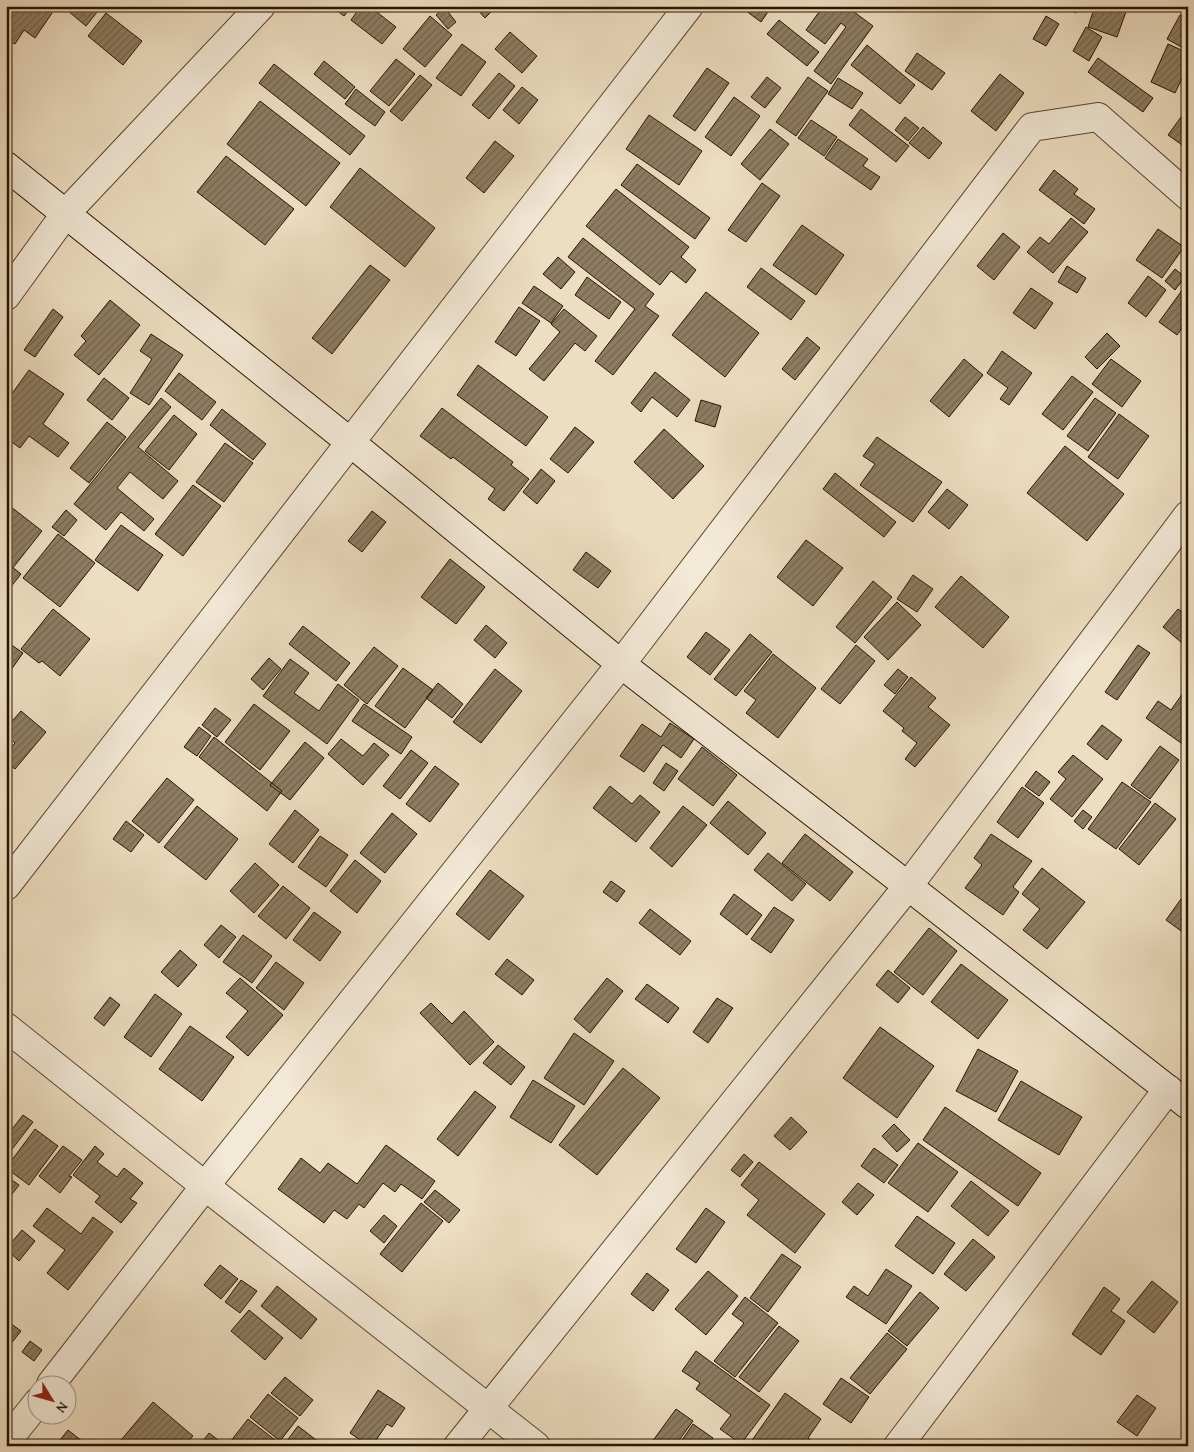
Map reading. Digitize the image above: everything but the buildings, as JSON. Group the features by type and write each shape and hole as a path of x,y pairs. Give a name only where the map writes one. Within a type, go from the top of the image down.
{"street":[{"path":"6,296 66,213 260,6"},
{"path":"6,886 689,6"},
{"path":"59,1374 621,664 1032,127 1098,117 1188,196"},
{"path":"6,166 350,442 621,664 1178,1097 898,1446"},
{"path":"458,1446 908,886 1188,515"},
{"path":"6,1027 536,1446"},
{"path":"6,1442 28,1414"}]}
